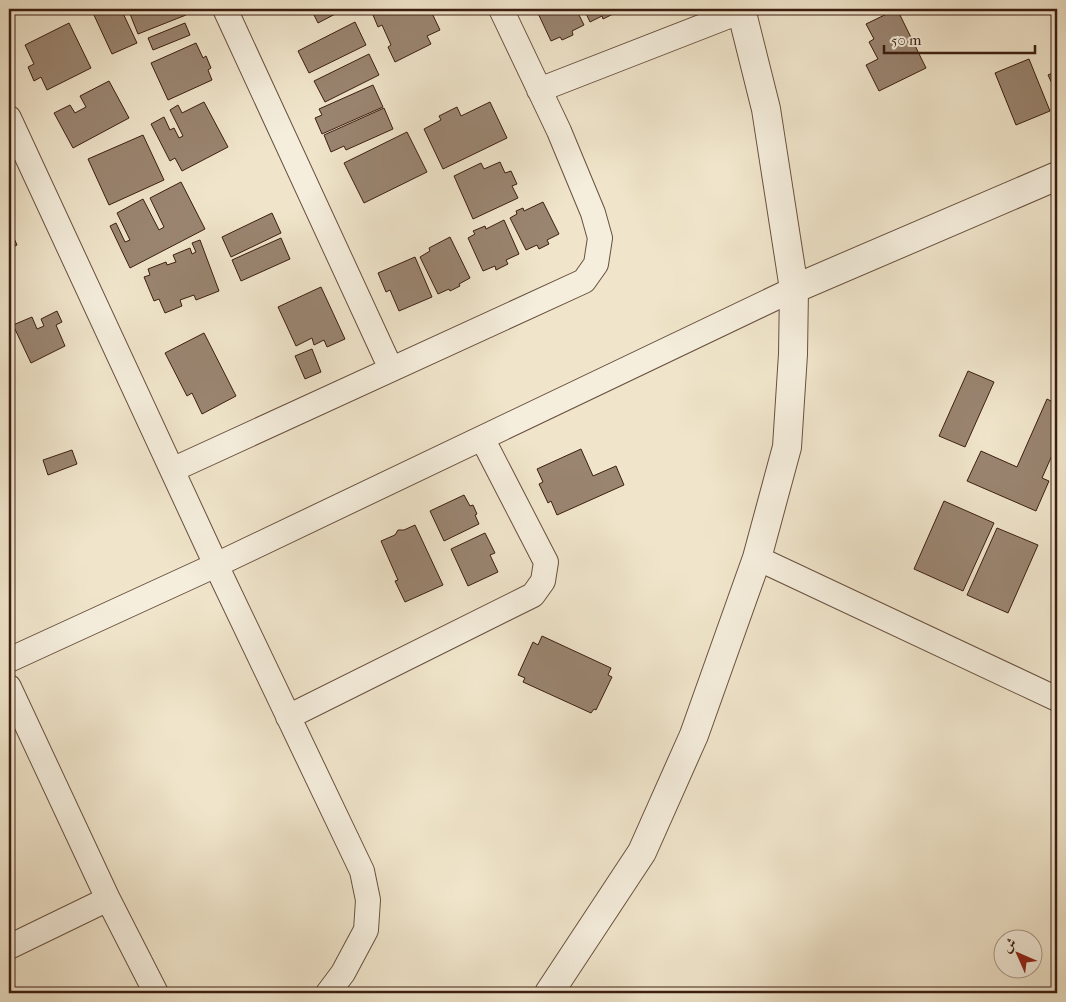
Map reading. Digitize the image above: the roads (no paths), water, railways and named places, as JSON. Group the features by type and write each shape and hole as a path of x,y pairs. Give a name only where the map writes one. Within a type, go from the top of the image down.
{"street":[{"path":"225,9 391,369"},
{"path":"172,470 584,280 596,264 600,238 593,213 559,131 501,9"},
{"path":"539,90 743,9 766,109 794,289 793,354 787,447 757,558 694,735 642,852 549,993"},
{"path":"9,118 216,565 362,871 368,900 366,930 343,973 328,993"},
{"path":"9,660 216,565 794,289 1057,176"},
{"path":"288,717 533,595 543,581 546,562 482,438"},
{"path":"757,558 1057,699"},
{"path":"9,687 108,899 156,993"},
{"path":"9,947 108,899"}]}
